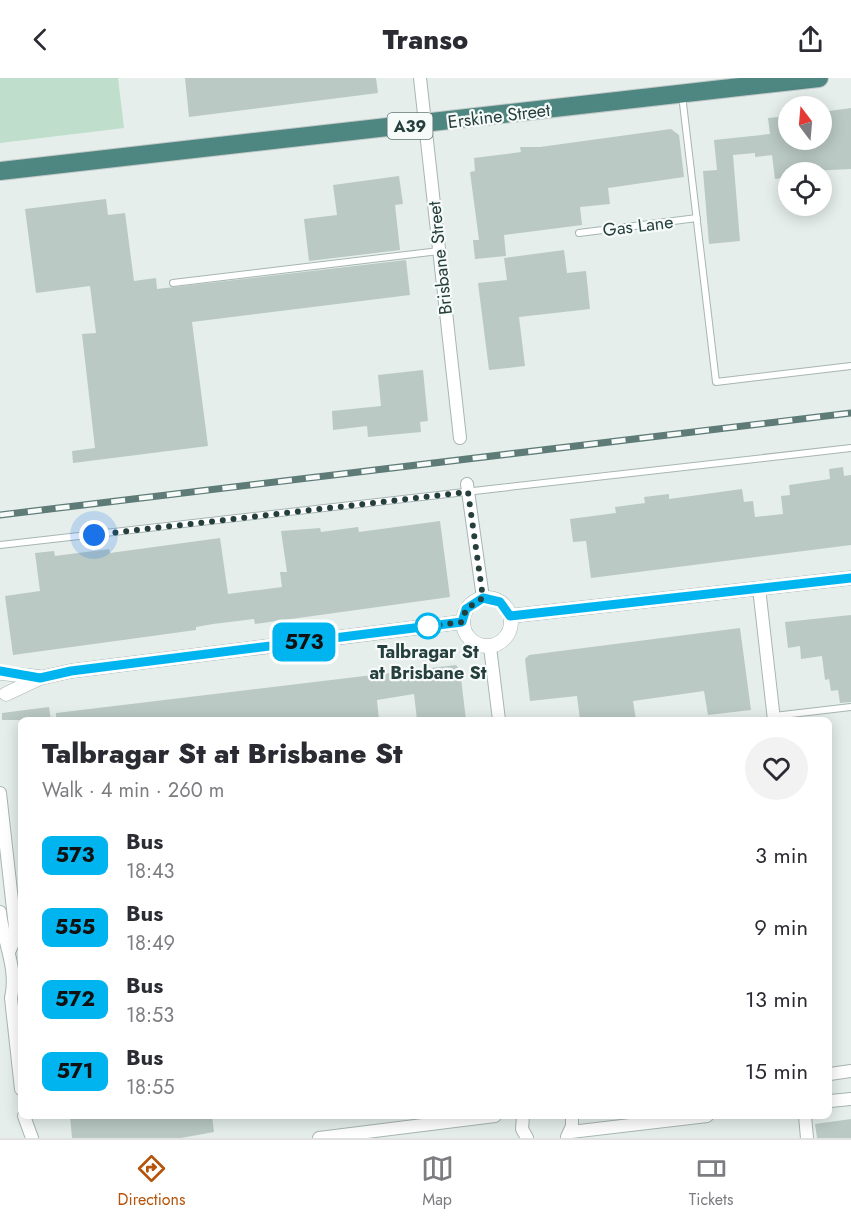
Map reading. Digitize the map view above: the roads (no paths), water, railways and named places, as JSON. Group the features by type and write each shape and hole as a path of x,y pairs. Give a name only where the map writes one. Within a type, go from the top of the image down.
{"highway":[{"name":"Erskine Street","path":"0,171 426,124 690,88 819,78"}],"street":[{"name":"Brisbane Street","path":"420,78 460,438"},
{"path":"468,488 483,598"},
{"path":"510,616 851,578"},
{"path":"759,588 773,717"},
{"path":"483,598 500,602 510,616 507,636 490,647 481,646 467,638 462,622 466,609 483,598"},
{"path":"3,699 40,678 71,671 462,622"},
{"path":"490,647 499,717"},
{"path":"1,672 40,678"},
{"path":"1,672 5,680 3,699"},
{"path":"0,793 16,936 9,950"},
{"path":"0,912 3,937 9,950 14,984 11,998 18,1062"},
{"path":"14,984 18,991"},
{"path":"832,1074 851,1071"},
{"path":"832,1101 851,1099"},
{"path":"25,1119 32,1134"},
{"path":"32,1134 34,1119"},
{"path":"320,1138 471,1119"},
{"path":"523,1119 523,1138"},
{"path":"572,1119 569,1135 685,1119"},
{"path":"805,1119 807,1138"}],"lane":[{"path":"690,88 697,218 716,382 851,366"},
{"name":"Gas Lane","path":"579,233 697,218"},
{"path":"173,283 439,251"},
{"path":"0,545 468,488 851,448"},
{"path":"781,717 851,708"}],"railway":[{"path":"0,515 851,413"}],"place":[{"name":"Talbragar St at Brisbane St","path":"428,626"}]}
